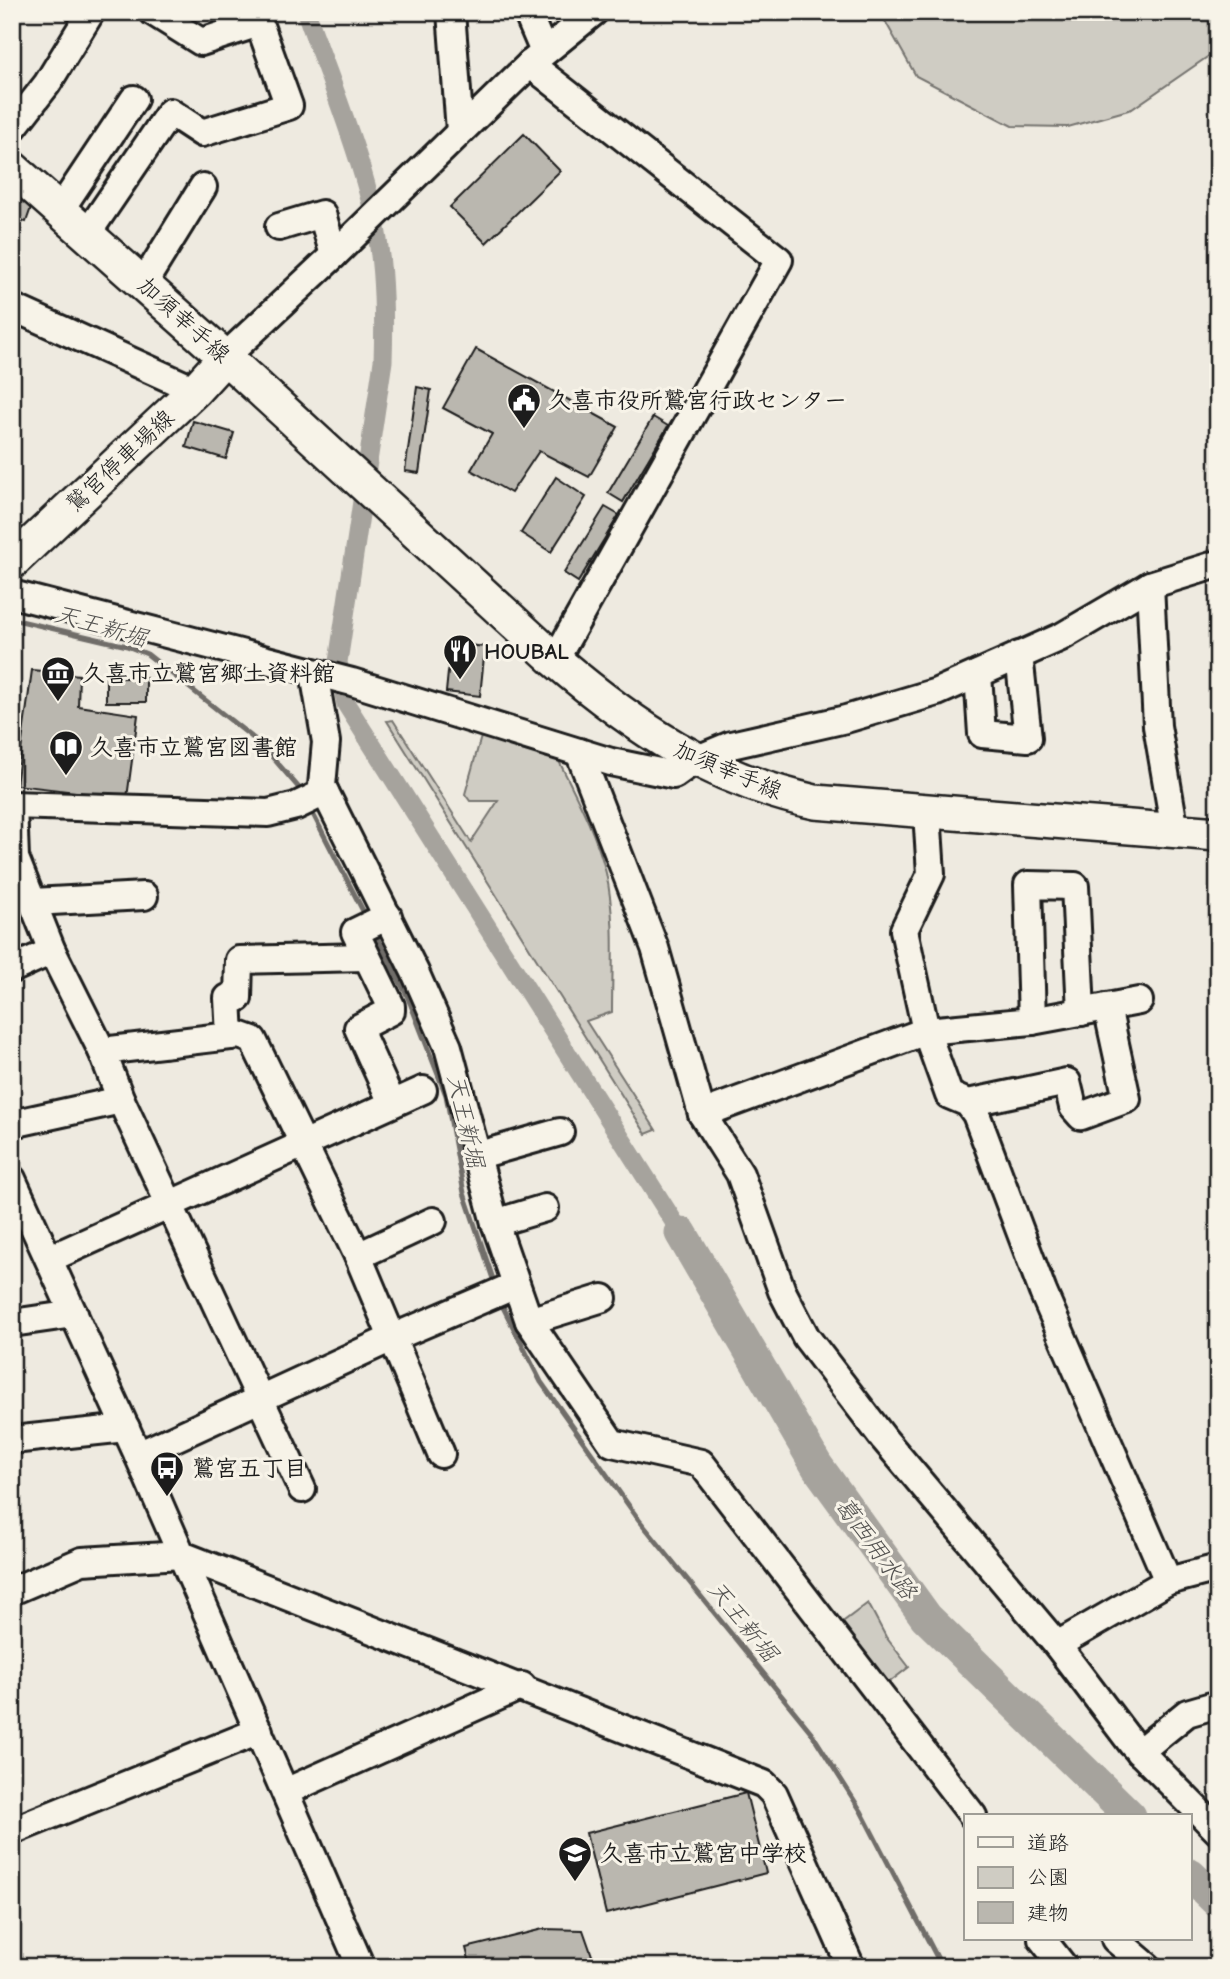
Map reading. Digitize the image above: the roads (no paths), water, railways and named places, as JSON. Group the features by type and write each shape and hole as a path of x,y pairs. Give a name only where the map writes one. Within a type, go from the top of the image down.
{"main road":[{"name":"加須幸手線","path":"12,168 225,356 555,660 607,704 653,737 695,760 777,794 815,802 1218,834"},
{"name":"鷲宮停車場線","path":"12,562 195,390 225,356"}],"street":[{"path":"12,129 47,84 91,12"},
{"path":"87,234 170,113 202,133 289,106 257,18 201,42 153,12"},
{"path":"452,12 460,131"},
{"path":"527,12 537,58 779,260 555,660"},
{"path":"225,356 334,255 537,58 594,12"},
{"path":"60,210 134,99"},
{"path":"143,284 204,187"},
{"path":"279,227 321,215 334,255"},
{"path":"12,307 195,390"},
{"path":"12,594 331,677 579,752 674,775 695,760 731,745 846,719 937,692 1061,637 1150,585 1218,564"},
{"path":"1150,585 1157,726 1175,831"},
{"path":"978,674 982,734 1028,738 1019,655"},
{"path":"331,677 322,786 388,916 448,1047 495,1223 528,1321 612,1443 701,1463 971,1814"},
{"path":"579,752 654,948 702,1114 740,1174 782,1291 806,1337 884,1439 1057,1646 1139,1752 1216,1826"},
{"path":"302,1489 121,1100 102,1051 52,951 15,858 13,805 268,813 296,806 326,792"},
{"path":"927,812 931,874 904,929 926,1031 949,1095 968,1102 1067,1082 1073,1107 1082,1116 1127,1099 1094,1009 1075,886 1028,885 1032,1021"},
{"path":"33,902 144,896"},
{"path":"388,916 355,932 391,1011 358,1028 392,1103"},
{"path":"12,969 52,951"},
{"path":"230,1036 228,998 239,998 239,960 366,957"},
{"path":"702,1114 926,1031 1032,1021 1139,1001"},
{"path":"102,1051 239,1035 253,1040 358,1256 441,1454"},
{"path":"49,1259 423,1090"},
{"path":"12,1125 121,1100"},
{"path":"968,1102 976,1114 1044,1292 1168,1581"},
{"path":"479,1155 560,1132"},
{"path":"12,1179 22,1223 49,1259 138,1455 361,1967"},
{"path":"495,1223 545,1209"},
{"path":"358,1256 433,1221"},
{"path":"138,1455 392,1338 516,1285"},
{"path":"528,1321 603,1298"},
{"path":"12,1323 74,1314"},
{"path":"12,1440 126,1428"},
{"path":"12,1591 82,1561 182,1555 522,1686 764,1784 774,1794 851,1967"},
{"path":"1057,1646 1168,1581 1218,1568"},
{"path":"285,1791 522,1686"},
{"path":"1139,1752 1187,1713 1218,1704"},
{"path":"12,1831 259,1731"},
{"path":"1043,1940 1064,1967"},
{"path":"1116,1940 1148,1967"}],"waterway":[{"path":"306,12 360,163 372,206 383,294 383,361 338,662 346,704 681,1233"},
{"name":"天王新堀","path":"12,619 127,646 147,654 262,745 299,788"},
{"name":"天王新堀","path":"313,814 363,911"},
{"name":"天王新堀","path":"377,938 407,995 446,1095 464,1193 493,1279"},
{"name":"葛西用水路","path":"681,1233 817,1466 926,1617 1128,1814"},
{"name":"天王新堀","path":"503,1307 541,1382 639,1520 811,1732 861,1811 942,1967"},
{"name":"葛西用水路","path":"1192,1877 1218,1902"}],"place":[{"name":"久喜市役所鷲宮行政センター","path":"524,430"},
{"name":"HOUBAL","path":"460,681"},
{"name":"久喜市立鷲宮郷土資料館","path":"58,703"},
{"name":"久喜市立鷲宮図書館","path":"66,777"},
{"name":"鷲宮五丁目","path":"167,1498"},
{"name":"久喜市立鷲宮中学校","path":"575,1883"}]}
